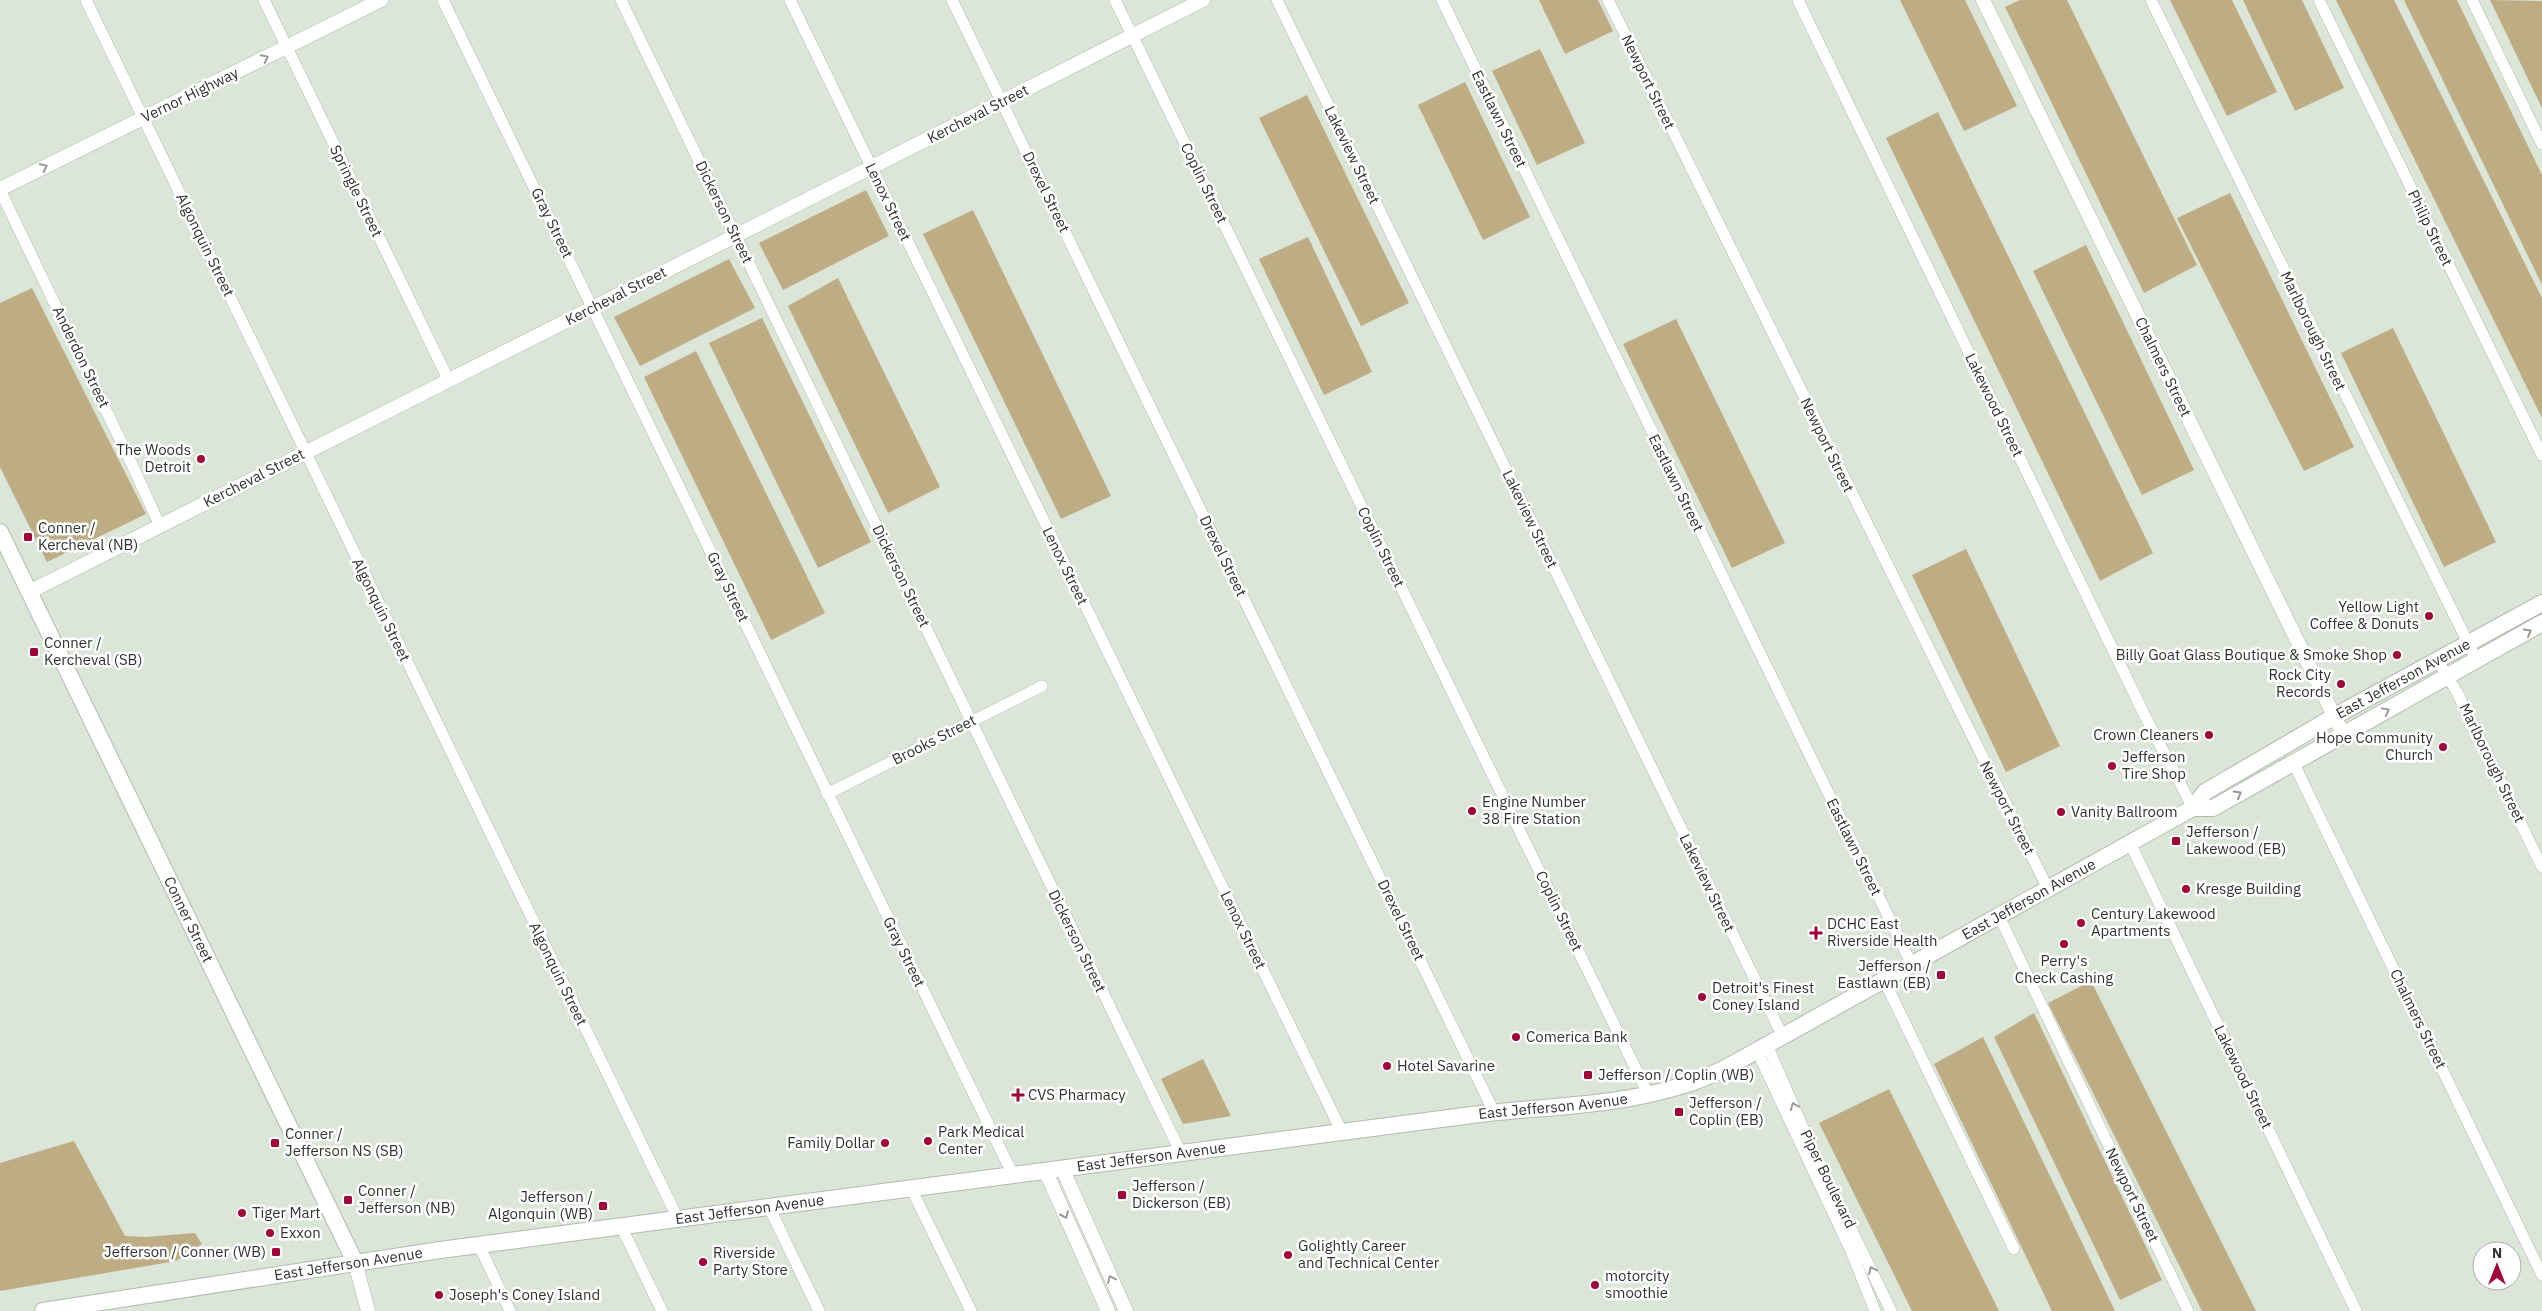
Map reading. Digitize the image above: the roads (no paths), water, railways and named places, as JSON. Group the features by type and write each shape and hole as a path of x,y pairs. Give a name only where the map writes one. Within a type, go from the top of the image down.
{"main road":[{"name":"Conner Street","path":"0,532 354,1262"},
{"name":"East Jefferson Avenue","path":"43,1311 354,1262 678,1218 1494,1112 1648,1094 1705,1078 1783,1037 2193,808 2205,792 2335,716 2542,603"},
{"name":"East Jefferson Avenue","path":"2193,808 2213,808 2542,623"}],"street":[{"name":"Algonquin Street","path":"86,0 678,1218"},
{"name":"Springle Street","path":"264,0 449,381"},
{"name":"Vernor Highway","path":"0,190 381,0"},
{"name":"Gray Street","path":"443,0 1013,1175"},
{"name":"Dickerson Street","path":"621,0 1181,1153"},
{"name":"Lenox Street","path":"790,0 1342,1132"},
{"name":"Drexel Street","path":"952,0 1494,1112"},
{"name":"Coplin Street","path":"1115,0 1648,1094"},
{"name":"Kercheval Street","path":"29,592 1203,0"},
{"name":"Lakeview Street","path":"1277,0 1783,1037"},
{"name":"Eastlawn Street","path":"1442,0 1912,965"},
{"name":"Newport Street","path":"1608,0 2048,889"},
{"name":"Lakewood Street","path":"1798,0 2144,714 2193,808"},
{"name":"Chalmers Street","path":"1983,0 2343,734"},
{"name":"Marlborough Street","path":"2151,0 2476,661"},
{"name":"Philip Street","path":"2318,0 2542,455"},
{"path":"2472,0 2542,144"},
{"name":"Anderdon Street","path":"0,190 160,526"},
{"name":"Marlborough Street","path":"2438,661 2448,677 2542,867"},
{"name":"Brooks Street","path":"827,794 1042,686"},
{"name":"Chalmers Street","path":"2293,762 2542,1275"},
{"name":"Lakewood Street","path":"2130,843 2356,1311"},
{"name":"Newport Street","path":"1999,916 2188,1311"},
{"path":"1884,980 2014,1249"},
{"name":"Piper Boulevard","path":"1762,1048 1852,1251 1875,1311"},
{"name":"Piper Boulevard","path":"1762,1048 1891,1311"},
{"path":"1054,1170 1108,1311"},
{"path":"1054,1170 1126,1311"},
{"path":"911,1188 971,1311"},
{"path":"769,1206 819,1311"},
{"path":"621,1226 662,1311"},
{"path":"479,1245 510,1311"},
{"name":"Conner Street","path":"354,1262 368,1311"}],"place":[{"name":"The Woods Detroit","path":"201,459"},
{"name":"Conner / Kercheval (NB)","path":"28,537"},
{"name":"Yellow Light Coffee & Donuts","path":"2429,616"},
{"name":"Conner / Kercheval (SB)","path":"34,652"},
{"name":"Billy Goat Glass Boutique & Smoke Shop","path":"2397,655"},
{"name":"Rock City Records","path":"2341,684"},
{"name":"Crown Cleaners","path":"2209,735"},
{"name":"Hope Community Church","path":"2443,747"},
{"name":"Jefferson Tire Shop","path":"2112,766"},
{"name":"Engine Number 38 Fire Station","path":"1472,811"},
{"name":"Vanity Ballroom","path":"2061,812"},
{"name":"Jefferson / Lakewood (EB)","path":"2176,841"},
{"name":"Kresge Building","path":"2186,889"},
{"name":"Century Lakewood Apartments","path":"2081,923"},
{"name":"DCHC East Riverside Health","path":"1816,933"},
{"name":"Perry's Check Cashing","path":"2064,944"},
{"name":"Jefferson / Eastlawn (EB)","path":"1941,975"},
{"name":"Detroit's Finest Coney Island","path":"1702,997"},
{"name":"Comerica Bank","path":"1516,1037"},
{"name":"Hotel Savarine","path":"1387,1066"},
{"name":"Jefferson / Coplin (WB)","path":"1588,1075"},
{"name":"CVS Pharmacy","path":"1018,1095"},
{"name":"Jefferson / Coplin (EB)","path":"1679,1112"},
{"name":"Park Medical Center","path":"928,1141"},
{"name":"Conner / Jefferson NS (SB)","path":"275,1143"},
{"name":"Family Dollar","path":"885,1143"},
{"name":"Jefferson / Dickerson (EB)","path":"1122,1195"},
{"name":"Conner / Jefferson (NB)","path":"348,1200"},
{"name":"Jefferson / Algonquin (WB)","path":"603,1206"},
{"name":"Tiger Mart","path":"242,1213"},
{"name":"Exxon","path":"270,1233"},
{"name":"Jefferson / Conner (WB)","path":"276,1252"},
{"name":"Golightly Career and Technical Center","path":"1288,1255"},
{"name":"Riverside Party Store","path":"703,1262"},
{"name":"motorcity smoothie","path":"1595,1285"},
{"name":"Joseph's Coney Island","path":"439,1295"}]}
